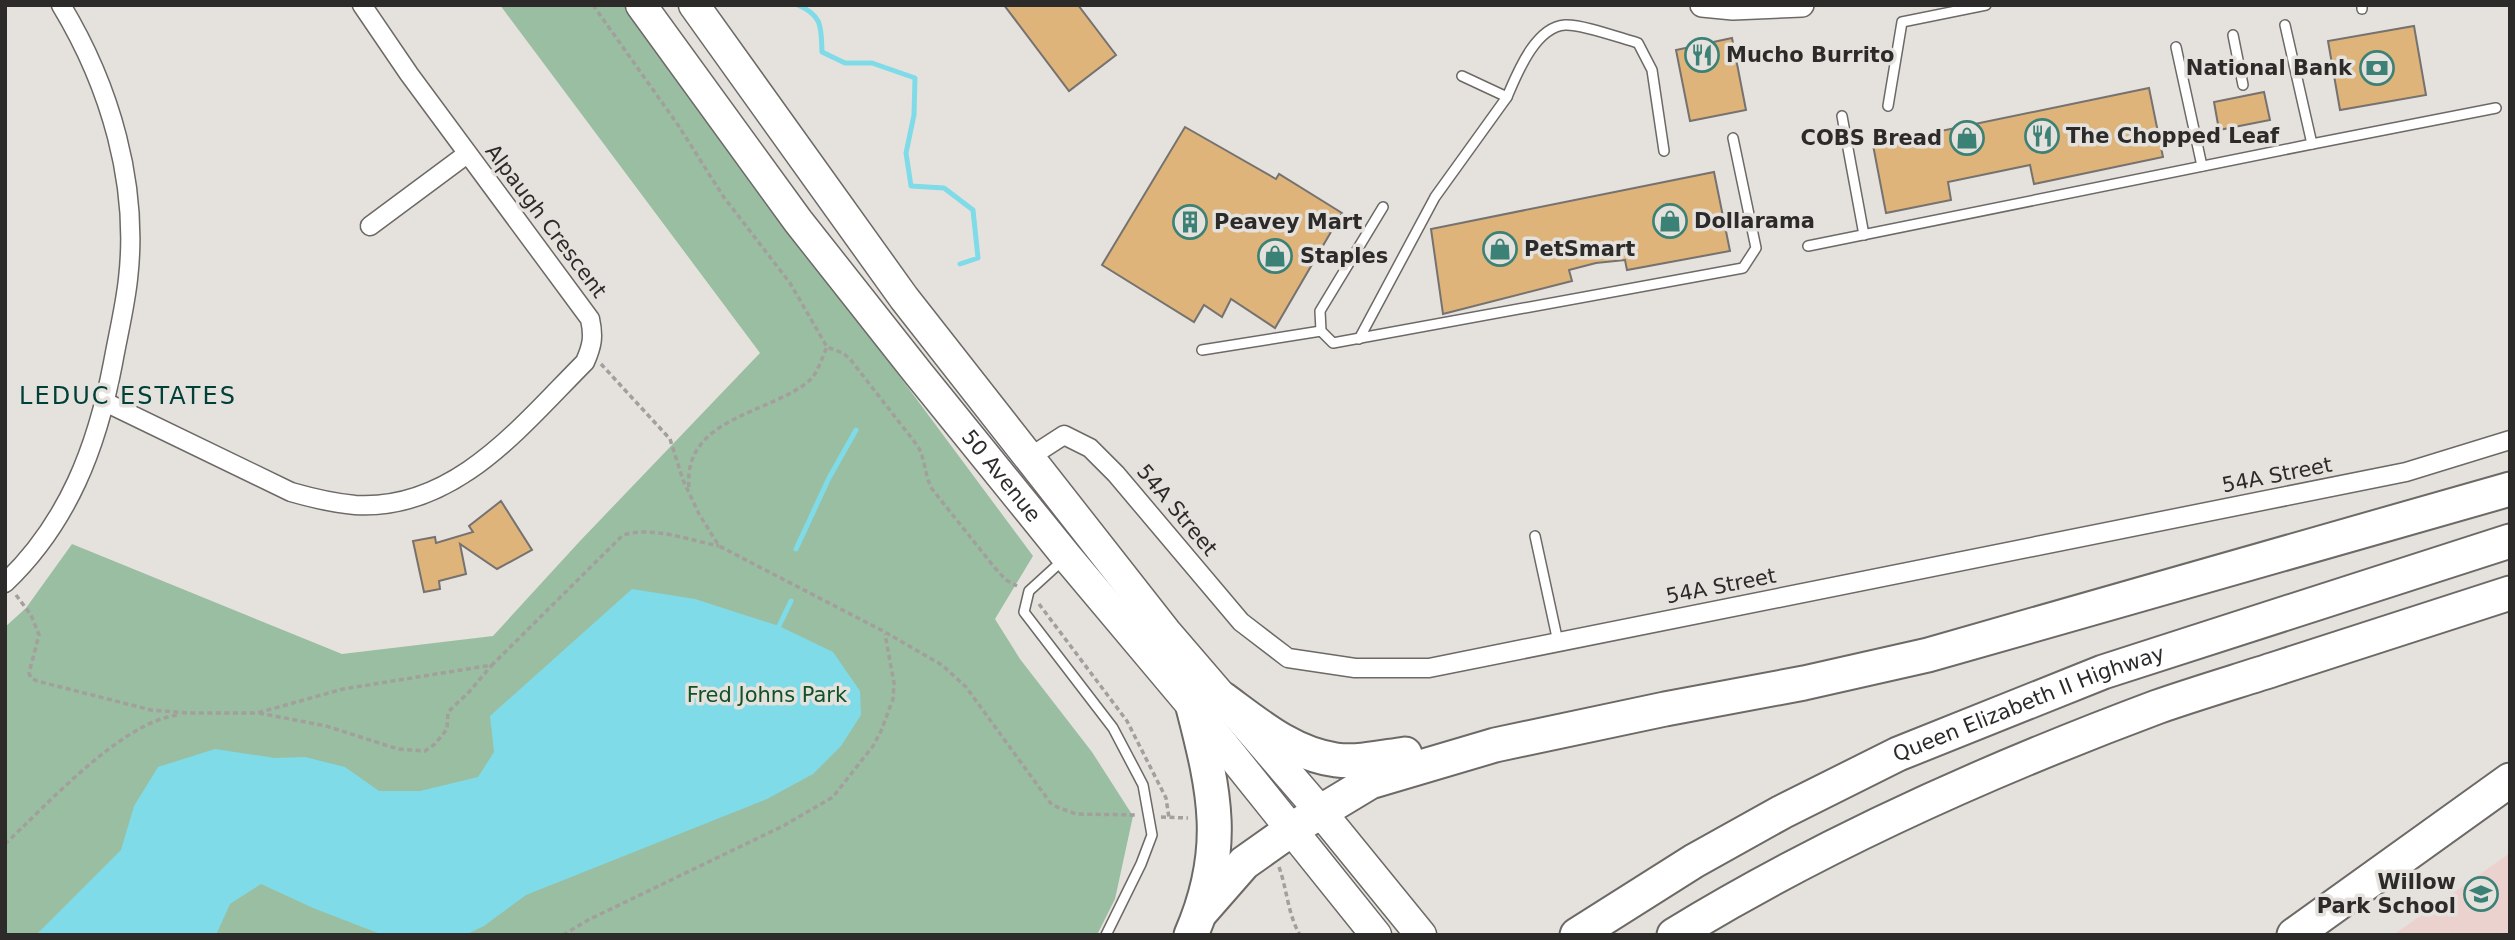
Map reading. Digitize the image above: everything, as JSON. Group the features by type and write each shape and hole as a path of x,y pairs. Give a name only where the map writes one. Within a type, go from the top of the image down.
{"highway":[{"path":"1196,923 1244,863 1292,829 1370,782 1495,745 1804,683 1928,655 2510,489"},
{"name":"Queen Elizabeth II Highway","path":"1577,935 1694,861 1782,812 1898,754 2103,672 2510,541"},
{"path":"1674,935 1813,858 1920,805 2014,764 2159,706 2510,593"},
{"path":"1196,923 1212,869 1216,819 1211,778 1208,703 1293,747 1336,760 1360,760 1438,749 1495,745"},
{"path":"2294,935 2510,780"},
{"path":"2302,935 2353,893"}],"main road":[{"name":"50 Avenue","path":"641,5 798,221 1067,557 1208,703 1320,811 1421,935"},
{"name":"50 Avenue","path":"694,5 904,298 1166,632 1208,703 1292,829 1376,935"},
{"path":"702,5 727,50"},
{"path":"1292,829 1306,828 1324,834 1421,935"}],"street":[{"path":"6,582 37,549 58,521 88,459 105,401 128,280 131,238 129,201 122,158 102,89 87,53 61,5"},
{"name":"Alpaugh Crescent","path":"362,5 467,154 590,319 593,345 589,352"},
{"path":"1702,5 1734,8 1802,5"},
{"path":"370,226 467,154"},
{"path":"105,401 291,492 324,501 356,505 390,503 431,492 484,461 585,362 589,352"},
{"name":"54A Street","path":"1030,457 1064,435 1090,448 1116,474 1241,622 1288,658 1355,668 1429,668 2406,472 2510,440"}],"lane":[{"path":"1888,106 1902,22 1986,5"},
{"path":"1359,339 1435,197 1507,97 1521,62 1537,41 1555,26 1568,24 1638,43 1653,70 1664,151"},
{"path":"2285,25 2312,144"},
{"path":"2233,36 2243,85"},
{"path":"2176,47 2202,166"},
{"path":"1462,76 1507,97"},
{"path":"1808,246 2496,108"},
{"path":"1842,116 1864,235"},
{"path":"1383,207 1320,311 1321,331 1333,343 1743,268 1756,248 1733,138"},
{"path":"1202,351 1321,331"},
{"path":"1535,536 1558,642"},
{"path":"1067,557 1029,591 1024,612 1113,727 1143,785 1152,835 1142,864 1106,935"}],"path":[{"path":"593,5 678,125 723,196 790,282 827,347 850,359 922,452 932,489 1006,580 1029,591"},
{"path":"689,492 689,466 701,445 735,418 795,391 813,378 827,347"},
{"path":"589,352 670,439 689,492 719,546"},
{"path":"6,582 31,615 39,635 30,666 31,678 151,710 257,713 326,726 398,749 425,751 435,744 447,729 448,712 623,535 636,531 654,533 719,546 885,632 953,674 966,687 1052,806 1076,814 1149,815 1169,818"},
{"path":"562,935 783,826 833,797 873,746 893,699 891,657 885,632"},
{"path":"257,713 343,689 492,665"},
{"path":"5,844 98,758 164,716 188,713"},
{"path":"318,935 327,935"}],"shaded area":[{"name":"Willow Park School","path":"2510,853 2510,935 2393,935"}],"green space":[{"name":"Fred Johns Park","path":"500,5 624,5 1033,556 995,619 1020,659 1092,752 1133,816 1115,899 1097,935 5,935 5,627 26,608 72,544 342,654 493,636 760,353"}],"water":[{"path":"632,589 695,599 779,626 833,652 860,691 861,715 841,746 813,774 767,799 526,895 484,926 465,935 383,935 261,884 230,904 216,935 36,935 121,850 134,806 158,767 215,749 275,758 305,757 345,767 379,791 420,791 478,777 494,752 490,716"}],"building":[{"path":"1004,5 1078,5 1116,55 1069,91"},
{"name":"National Bank","path":"2414,26 2426,95 2340,110 2328,41"},
{"path":"1732,38 1746,110 1690,121 1676,50"},
{"path":"2149,88 2163,157 2034,184 2030,165 1948,182 1951,200 1886,213 1873,145"},
{"path":"2264,92 2270,120 2219,130 2214,102"},
{"name":"Peavey Mart","path":"1185,127 1276,179 1279,174 1342,213 1275,328 1231,299 1222,317 1204,305 1194,322 1102,265"},
{"path":"1714,172 1730,251 1627,270 1625,260 1596,263 1569,270 1572,281 1443,314 1431,229"},
{"path":"501,501 532,550 497,569 460,544 466,574 439,581 440,589 424,592 413,541 435,537 436,543 473,532 469,526"}],"waterway":[{"path":"798,5 812,13 819,23 822,52 845,63 872,63 915,78 914,115 906,153 911,186 944,188 973,210 978,258 960,264"},
{"path":"796,549 829,478 856,430"},
{"path":"779,626 791,601"}],"place":[{"name":"Mucho Burrito","path":"1702,55"},
{"name":"National Bank","path":"2377,68"},
{"name":"The Chopped Leaf","path":"2042,136"},
{"name":"COBS Bread","path":"1967,138"},
{"name":"Dollarama","path":"1670,221"},
{"name":"Peavey Mart","path":"1190,222"},
{"name":"PetSmart","path":"1500,249"},
{"name":"Staples","path":"1275,256"},
{"name":"Willow Park School","path":"2481,894"}],"district":[{"name":"LEDUC ESTATES","path":"128,396"}]}
